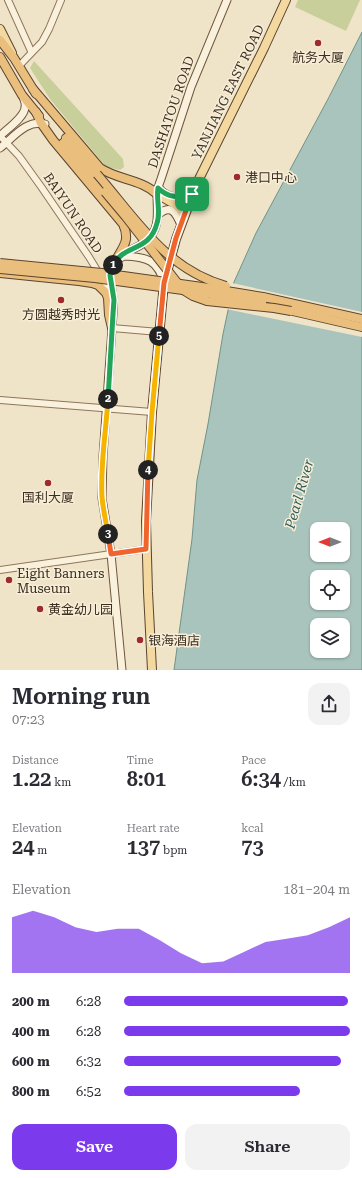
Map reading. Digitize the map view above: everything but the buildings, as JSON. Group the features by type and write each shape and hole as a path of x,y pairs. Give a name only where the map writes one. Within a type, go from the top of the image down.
{"highway":[{"path":"0,40 14,58 54,123 166,254 209,281 291,311"},
{"path":"0,59 22,95 36,112 53,140 123,224 127,235 126,240 115,262"},
{"path":"33,89 100,168 107,173 142,184 158,191"},
{"path":"44,124 105,192 175,281 185,291 197,298 207,301 274,308 362,327"},
{"path":"0,263 102,273 202,286 263,300 362,319"},
{"path":"0,269 126,282 263,300"},
{"path":"0,273 89,282 98,285 106,292 108,298 109,315 112,328"}],"main road":[{"name":"DASHATOU ROAD","path":"115,262 123,254 147,241 158,222 158,191 191,87 227,0"},
{"name":"YANJIANG EAST ROAD","path":"152,670 146,549 147,491 152,412 164,283 176,238 192,194 286,0"},
{"path":"0,30 9,45 14,58"},
{"path":"0,136 23,114 26,106 22,95"},
{"path":"0,148 3,143 28,125 32,123 44,124"},
{"path":"158,191 173,197 183,197 192,194"},
{"path":"158,191 176,205 184,217"},
{"path":"158,215 165,210 172,210 175,212 181,225"},
{"path":"122,670 111,554 102,498 103,456 114,300 110,275 111,269 115,262 124,256 147,259 157,266 161,272 164,283"}],"street":[{"path":"8,0 31,52"},
{"path":"19,66 42,42 61,0"},
{"name":"BAIYUN ROAD","path":"0,136 3,143 19,156 89,257 110,290 114,300"},
{"path":"112,328 159,332"},
{"path":"0,400 152,412"},
{"path":"0,570 146,549"}],"green space":[{"path":"298,0 360,0 346,31 295,7"},
{"path":"34,61 123,159 124,167 120,170 106,167 50,99 30,68"}],"water":[{"name":"Pearl River","path":"362,32 362,670 174,670 192,539 197,480 223,334 234,282 256,233"}],"pier":[{"path":"232,283 362,312 362,337 226,309"}],"place":[{"name":"航务大厦","path":"318,43"},
{"name":"港口中心","path":"237,177"},
{"name":"方圆越秀时光","path":"61,300"},
{"name":"国利大厦","path":"48,483"},
{"name":"Eight Banners Museum","path":"9,580"},
{"name":"黄金幼儿园","path":"40,609"},
{"name":"银海酒店","path":"140,640"}],"route":[{"path":"158,188 173,197 183,197 192,194 176,238 164,283 149,453 146,549 111,554 102,498 102,481 114,300 110,275 111,269 119,257 141,245 151,236 158,222 158,188"}]}
